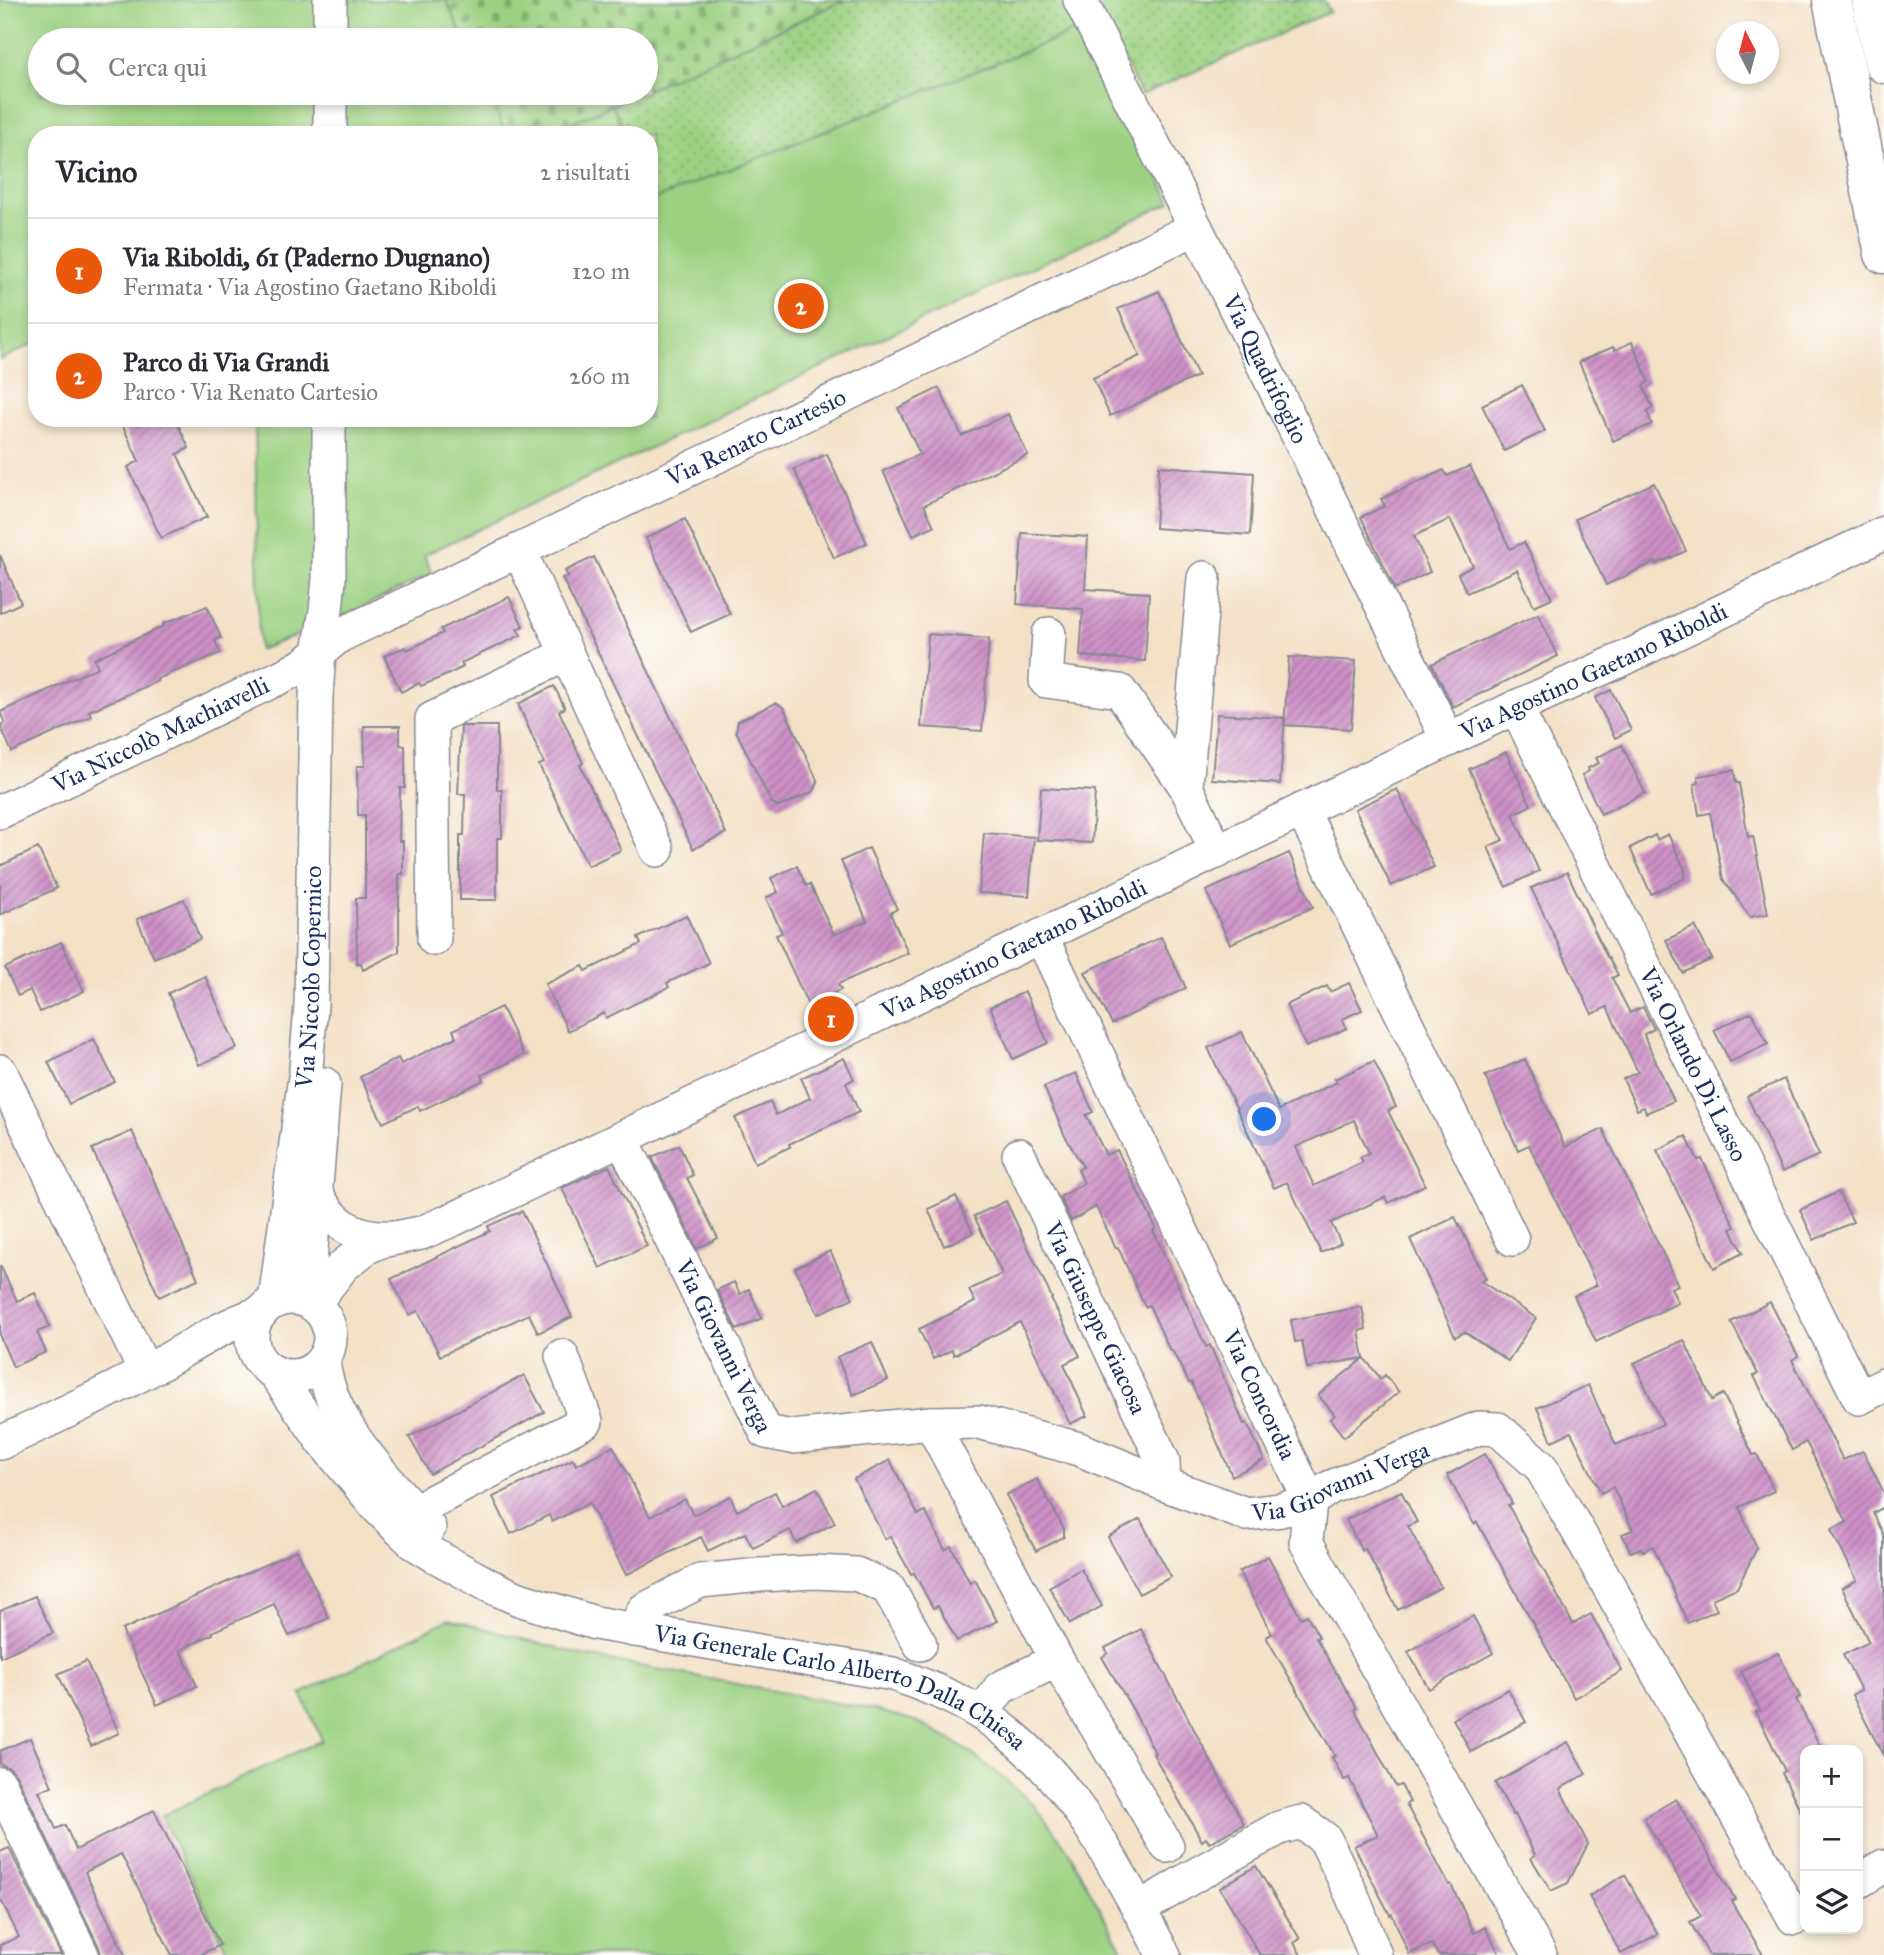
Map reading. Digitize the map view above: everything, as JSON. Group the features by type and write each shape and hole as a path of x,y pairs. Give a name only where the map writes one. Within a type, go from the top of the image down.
{"highway":[{"path":"1832,0 1884,254"},
{"path":"1872,5 1884,64"}],"street":[{"path":"313,0 313,28"},
{"path":"330,0 330,28"},
{"name":"Via Quadrifoglio","path":"1080,0 1196,228 1448,740"},
{"path":"313,105 313,126"},
{"path":"330,105 330,126"},
{"name":"Via Renato Cartesio","path":"319,653 339,636 1196,228"},
{"name":"Via Niccolò Copernico","path":"288,1304 316,1193 327,1025 330,880 328,731 314,610 313,427"},
{"name":"Via Niccolò Copernico","path":"288,1304 294,1153 306,1069 311,1005 315,733 319,653 329,579 329,427"},
{"name":"Via Agostino Gaetano Riboldi","path":"0,1443 150,1369 240,1319 322,1293 343,1266 367,1247 454,1219 1516,707 1625,658 1884,533"},
{"path":"519,550 657,850"},
{"path":"1186,787 1205,578"},
{"path":"1049,634 1046,681 1120,691 1186,787 1217,852"},
{"name":"Via Niccolò Machiavelli","path":"0,812 291,672 319,653"},
{"path":"435,939 432,719 567,654"},
{"name":"Via Orlando Di Lasso","path":"1516,707 1859,1398 1884,1385"},
{"path":"1302,810 1512,1238"},
{"name":"Via Concordia","path":"1041,936 1310,1501"},
{"path":"0,1071 150,1369"},
{"name":"Via Giovanni Verga","path":"622,1139 766,1432 792,1437 931,1423 979,1422 1079,1448 1164,1484 1247,1514 1281,1510 1310,1501 1331,1487 1479,1428 1498,1429 1540,1466 1794,1918 1800,1915"},
{"name":"Via Giuseppe Giacosa","path":"1019,1155 1163,1461 1164,1484"},
{"path":"316,1193 330,1215 341,1225 360,1234 373,1237 409,1235"},
{"name":"Via Agostino Gaetano Riboldi","path":"327,1349 342,1303 357,1281 409,1235"},
{"path":"288,1304 324,1315 329,1325 327,1388 346,1424 387,1480 405,1519 378,1508 324,1443 254,1349 253,1329 288,1304"},
{"path":"267,1365 287,1376 302,1375 314,1369 327,1349"},
{"name":"Via Agostino Gaetano Riboldi","path":"150,1369 232,1353 267,1365"},
{"path":"405,1519 586,1420 562,1356"},
{"path":"931,1423 1057,1660 1167,1846"},
{"path":"1310,1501 1306,1542 1540,1955"},
{"name":"Via Generale Carlo Alberto Dalla Chiesa","path":"405,1519 464,1571 519,1599 595,1623 892,1674 929,1686 982,1714 1007,1731 1056,1780 1100,1841 1164,1955"},
{"path":"634,1630 644,1610 701,1581 787,1573 856,1574 888,1588 920,1644"},
{"path":"982,1714 1000,1688 1057,1660"},
{"path":"0,1784 82,1955"},
{"path":"1139,1909 1279,1828 1301,1822 1325,1839 1352,1895 1375,1955"},
{"path":"1863,1879 1884,1867"}],"green space":[{"path":"0,0 446,0 459,28 28,28 28,105 493,105 502,126 28,126 28,346 0,360"},
{"path":"446,0 845,0 658,85 658,28 459,28"},
{"path":"845,0 1069,0 1083,28 658,198 658,126 622,126 613,105 658,105 658,85"},
{"path":"1094,0 1324,0 1330,12 1141,95"},
{"path":"1083,28 1171,202 424,555 432,574 333,621 259,650 255,427 658,427 658,198"},
{"path":"493,105 612,105 564,126 502,126"},
{"path":"613,105 622,126 564,126"},
{"path":"449,1619 582,1655 875,1710 915,1721 960,1745 1034,1805 1067,1848 1125,1955 229,1955 161,1816 322,1740 301,1694"}],"building":[{"path":"1159,291 1198,376 1110,416 1093,378 1140,356 1118,309"},
{"path":"1632,342 1649,382 1643,386 1653,408 1647,412 1652,424 1613,441 1579,362"},
{"path":"1522,385 1545,431 1504,451 1482,405"},
{"path":"939,388 962,436 1008,414 1028,455 924,505 934,526 913,535 883,471 920,454 898,408"},
{"path":"123,427 179,427 189,448 177,454 207,517 161,538 128,467 139,461"},
{"path":"827,454 867,543 834,558 794,469"},
{"path":"1159,466 1254,473 1250,535 1155,528"},
{"path":"1470,466 1510,549 1524,542 1552,598 1534,606 1517,570 1467,593 1458,574 1473,566 1450,519 1414,536 1430,572 1395,589 1361,517 1385,506 1381,499 1444,470 1447,476"},
{"path":"1654,483 1686,551 1606,585 1575,519"},
{"path":"685,519 730,614 691,632 646,538"},
{"path":"1022,533 1088,537 1085,589 1149,593 1145,661 1080,656 1083,609 1017,604"},
{"path":"0,555 21,603 0,613"},
{"path":"594,557 726,833 693,849 562,578 568,576 565,571"},
{"path":"509,597 523,626 517,629 521,635 461,663 463,667 447,675 421,686 419,683 401,692 384,656 405,647 407,650 443,633 441,629"},
{"path":"207,606 221,638 215,640 220,653 89,711 91,716 12,752 0,725 5,723 0,712 98,667 94,659 164,626 163,624"},
{"path":"1538,614 1558,656 1453,707 1432,664"},
{"path":"928,634 989,639 982,731 921,727"},
{"path":"1289,657 1356,661 1351,729 1284,725"},
{"path":"554,686 565,708 559,711 583,763 580,765 621,850 588,866 539,765 544,763 518,704"},
{"path":"1611,690 1631,730 1615,738 1595,698"},
{"path":"776,703 784,708 818,782 814,791 779,807 771,802 736,731 738,721"},
{"path":"1217,714 1285,718 1280,784 1212,779"},
{"path":"364,726 400,726 400,745 405,746 405,788 400,788 399,841 403,841 403,874 399,874 399,952 363,970 361,963 357,963 356,898 365,898 365,815 358,815 357,766 365,766"},
{"path":"461,726 497,726 497,790 502,790 502,838 497,838 497,900 460,900 460,835 464,835 465,794 458,794"},
{"path":"1622,745 1645,793 1601,814 1582,775 1589,771 1588,768 1599,763 1596,758"},
{"path":"1506,752 1531,805 1513,814 1539,871 1506,887 1488,847 1503,840 1469,769"},
{"path":"1734,770 1736,783 1739,783 1748,837 1753,836 1768,914 1750,917 1723,879 1710,813 1699,815 1694,784 1699,783 1698,776"},
{"path":"1041,788 1095,791 1092,843 1037,840"},
{"path":"1397,789 1434,867 1391,886 1355,809"},
{"path":"984,833 1034,837 1029,896 979,893"},
{"path":"1668,834 1685,870 1685,878 1651,894 1630,848 1655,835 1657,840"},
{"path":"38,848 57,888 0,915 0,866"},
{"path":"869,848 897,909 890,913 908,953 838,984 841,990 808,1005 776,935 782,933 766,898 778,892 771,878 797,866 806,886 810,884 834,935 867,921 841,861"},
{"path":"1289,853 1313,907 1230,944 1206,891"},
{"path":"1567,872 1618,975 1612,978 1630,1013 1643,1007 1654,1029 1644,1034 1645,1038 1674,1101 1646,1113 1644,1107 1637,1110 1623,1079 1638,1072 1607,1007 1592,1014 1531,888"},
{"path":"184,899 200,939 154,958 137,919"},
{"path":"686,915 709,963 667,983 669,987 606,1018 604,1013 568,1031 545,984 583,966 586,971 641,944 638,938"},
{"path":"1695,926 1712,959 1683,973 1666,940"},
{"path":"1161,937 1186,988 1112,1024 1085,972"},
{"path":"61,942 84,991 40,1012 30,990 18,996 5,968"},
{"path":"205,976 237,1048 199,1065 168,993"},
{"path":"1349,983 1362,1010 1342,1019 1347,1028 1306,1047 1286,1005 1327,986 1330,992"},
{"path":"1025,992 1048,1043 1013,1059 990,1007"},
{"path":"501,1007 524,1055 482,1075 484,1080 420,1111 418,1106 383,1123 360,1077 398,1058 401,1064 456,1037 453,1030"},
{"path":"1752,1012 1768,1044 1730,1062 1714,1030"},
{"path":"1242,1032 1279,1110 1374,1061 1396,1107 1388,1111 1425,1185 1388,1203 1385,1197 1331,1223 1341,1243 1321,1253 1287,1182 1274,1188 1208,1048","holes":["1354,1120 1369,1153 1360,1157 1363,1162 1314,1186 1296,1147"]},
{"path":"94,1039 115,1082 69,1104 48,1062"},
{"path":"844,1058 854,1079 846,1083 859,1112 755,1163 735,1118 770,1102 776,1115 810,1098 801,1078"},
{"path":"1525,1059 1565,1147 1603,1129 1678,1285 1671,1288 1678,1303 1596,1342 1574,1296 1597,1285 1529,1145 1518,1150 1485,1076"},
{"path":"1076,1073 1093,1112 1086,1115 1106,1155 1117,1150 1156,1228 1153,1230 1206,1347 1210,1345 1244,1424 1247,1423 1264,1460 1232,1476 1191,1382 1189,1383 1172,1350 1170,1351 1149,1305 1145,1307 1118,1247 1116,1248 1096,1207 1071,1221 1060,1197 1084,1183 1078,1170 1083,1167 1064,1134 1044,1087"},
{"path":"1784,1079 1819,1155 1782,1172 1747,1096"},
{"path":"132,1131 198,1279 159,1297 92,1149"},
{"path":"1686,1136 1698,1160 1702,1159 1735,1227 1731,1229 1743,1253 1714,1268 1657,1150"},
{"path":"679,1145 693,1175 687,1178 718,1238 697,1249 652,1157"},
{"path":"609,1166 647,1246 600,1268 562,1188"},
{"path":"1838,1192 1853,1222 1814,1240 1800,1210"},
{"path":"956,1196 973,1233 944,1246 928,1209"},
{"path":"1006,1201 1080,1356 1064,1364 1087,1416 1070,1424 1020,1322 954,1355 952,1350 933,1359 919,1329 975,1302 969,1290 1002,1274 974,1216"},
{"path":"522,1211 572,1317 538,1333 529,1314 440,1356 418,1311 409,1315 391,1279 490,1231 488,1226"},
{"path":"1455,1217 1486,1279 1481,1281 1536,1318 1508,1361 1465,1332 1455,1337 1410,1239"},
{"path":"830,1251 853,1298 818,1314 795,1268"},
{"path":"0,1265 17,1301 35,1293 50,1327 37,1332 46,1352 13,1367 0,1337"},
{"path":"734,1282 740,1294 749,1289 762,1318 737,1330 717,1290"},
{"path":"1770,1302 1798,1356 1792,1360 1843,1460 1863,1451 1884,1493 1884,1507 1873,1513 1884,1535 1884,1757 1852,1695 1861,1690 1843,1655 1869,1642 1842,1588 1857,1580 1831,1530 1847,1522 1806,1442 1792,1450 1754,1376 1758,1374 1731,1322"},
{"path":"1362,1307 1366,1329 1359,1331 1364,1358 1307,1368 1302,1341 1295,1342 1291,1320"},
{"path":"1684,1340 1712,1400 1723,1394 1753,1455 1757,1454 1774,1491 1739,1507 1757,1548 1737,1588 1712,1599 1717,1610 1688,1623 1653,1546 1643,1551 1641,1548 1631,1552 1622,1534 1633,1530 1613,1487 1601,1493 1571,1432 1552,1441 1537,1408 1588,1385 1616,1445 1663,1424 1634,1363"},
{"path":"872,1342 888,1380 853,1395 837,1357"},
{"path":"1364,1358 1381,1379 1385,1375 1399,1392 1344,1437 1330,1419 1335,1415 1318,1395"},
{"path":"524,1375 544,1412 430,1474 409,1437"},
{"path":"613,1446 650,1517 685,1499 693,1515 730,1496 737,1511 775,1492 782,1506 817,1488 835,1523 796,1543 790,1530 753,1548 745,1533 708,1551 701,1537 626,1575 589,1503 552,1522 549,1515 511,1534 493,1497 573,1459 576,1465"},
{"path":"1485,1454 1512,1503 1508,1505 1573,1624 1591,1614 1622,1671 1574,1698 1477,1522 1474,1524 1447,1475"},
{"path":"890,1460 918,1515 925,1511 945,1550 951,1546 970,1583 975,1580 997,1621 957,1641 938,1606 933,1608 890,1536 885,1539 854,1479"},
{"path":"1037,1479 1064,1529 1064,1537 1036,1551 1006,1495"},
{"path":"1401,1491 1417,1522 1408,1526 1441,1587 1398,1610 1346,1520"},
{"path":"1140,1519 1171,1577 1139,1594 1108,1537"},
{"path":"297,1550 329,1618 289,1636 274,1604 212,1632 213,1634 180,1650 197,1686 157,1705 122,1630"},
{"path":"1268,1556 1301,1618 1307,1615 1319,1637 1316,1638 1357,1708 1355,1710 1396,1787 1401,1785 1410,1802 1406,1804 1449,1885 1451,1884 1474,1933 1485,1927 1500,1955 1438,1955 1432,1944 1409,1954 1392,1914 1390,1915 1354,1846 1378,1835 1349,1778 1344,1780 1332,1757 1335,1756 1266,1637 1272,1634 1239,1572"},
{"path":"1081,1569 1102,1606 1070,1624 1049,1587"},
{"path":"35,1596 53,1633 0,1657 0,1611"},
{"path":"1473,1616 1493,1653 1429,1689 1408,1652"},
{"path":"1141,1629 1244,1824 1209,1843 1206,1838 1202,1841 1102,1657 1108,1653 1105,1648"},
{"path":"1778,1653 1800,1697 1796,1699 1819,1745 1800,1745 1800,1810 1782,1773 1785,1771 1756,1712 1760,1710 1741,1671"},
{"path":"86,1661 119,1733 91,1746 58,1674"},
{"path":"1508,1689 1526,1722 1471,1752 1453,1719"},
{"path":"30,1738 52,1786 39,1791 56,1829 65,1825 76,1850 154,1810 220,1945 200,1955 172,1955 121,1854 85,1872 125,1955 101,1955 17,1776 10,1768 0,1764 0,1751"},
{"path":"1568,1742 1586,1774 1560,1789 1588,1844 1568,1883 1551,1891 1531,1858 1535,1855 1515,1814 1513,1815 1495,1783"},
{"path":"1676,1799 1735,1899 1731,1901 1763,1955 1709,1955 1690,1922 1701,1916 1644,1818"},
{"path":"9,1848 61,1955 0,1955 0,1945 19,1937 0,1898 0,1852"},
{"path":"1256,1866 1300,1939 1294,1943 1301,1955 1260,1955 1220,1888"},
{"path":"1625,1875 1658,1934 1621,1954 1589,1896"}],"place":[{"name":"Parco di Via Grandi","path":"801,306"},
{"name":"Via Riboldi, 61 (Paderno Dugnano)","path":"831,1019"}]}
